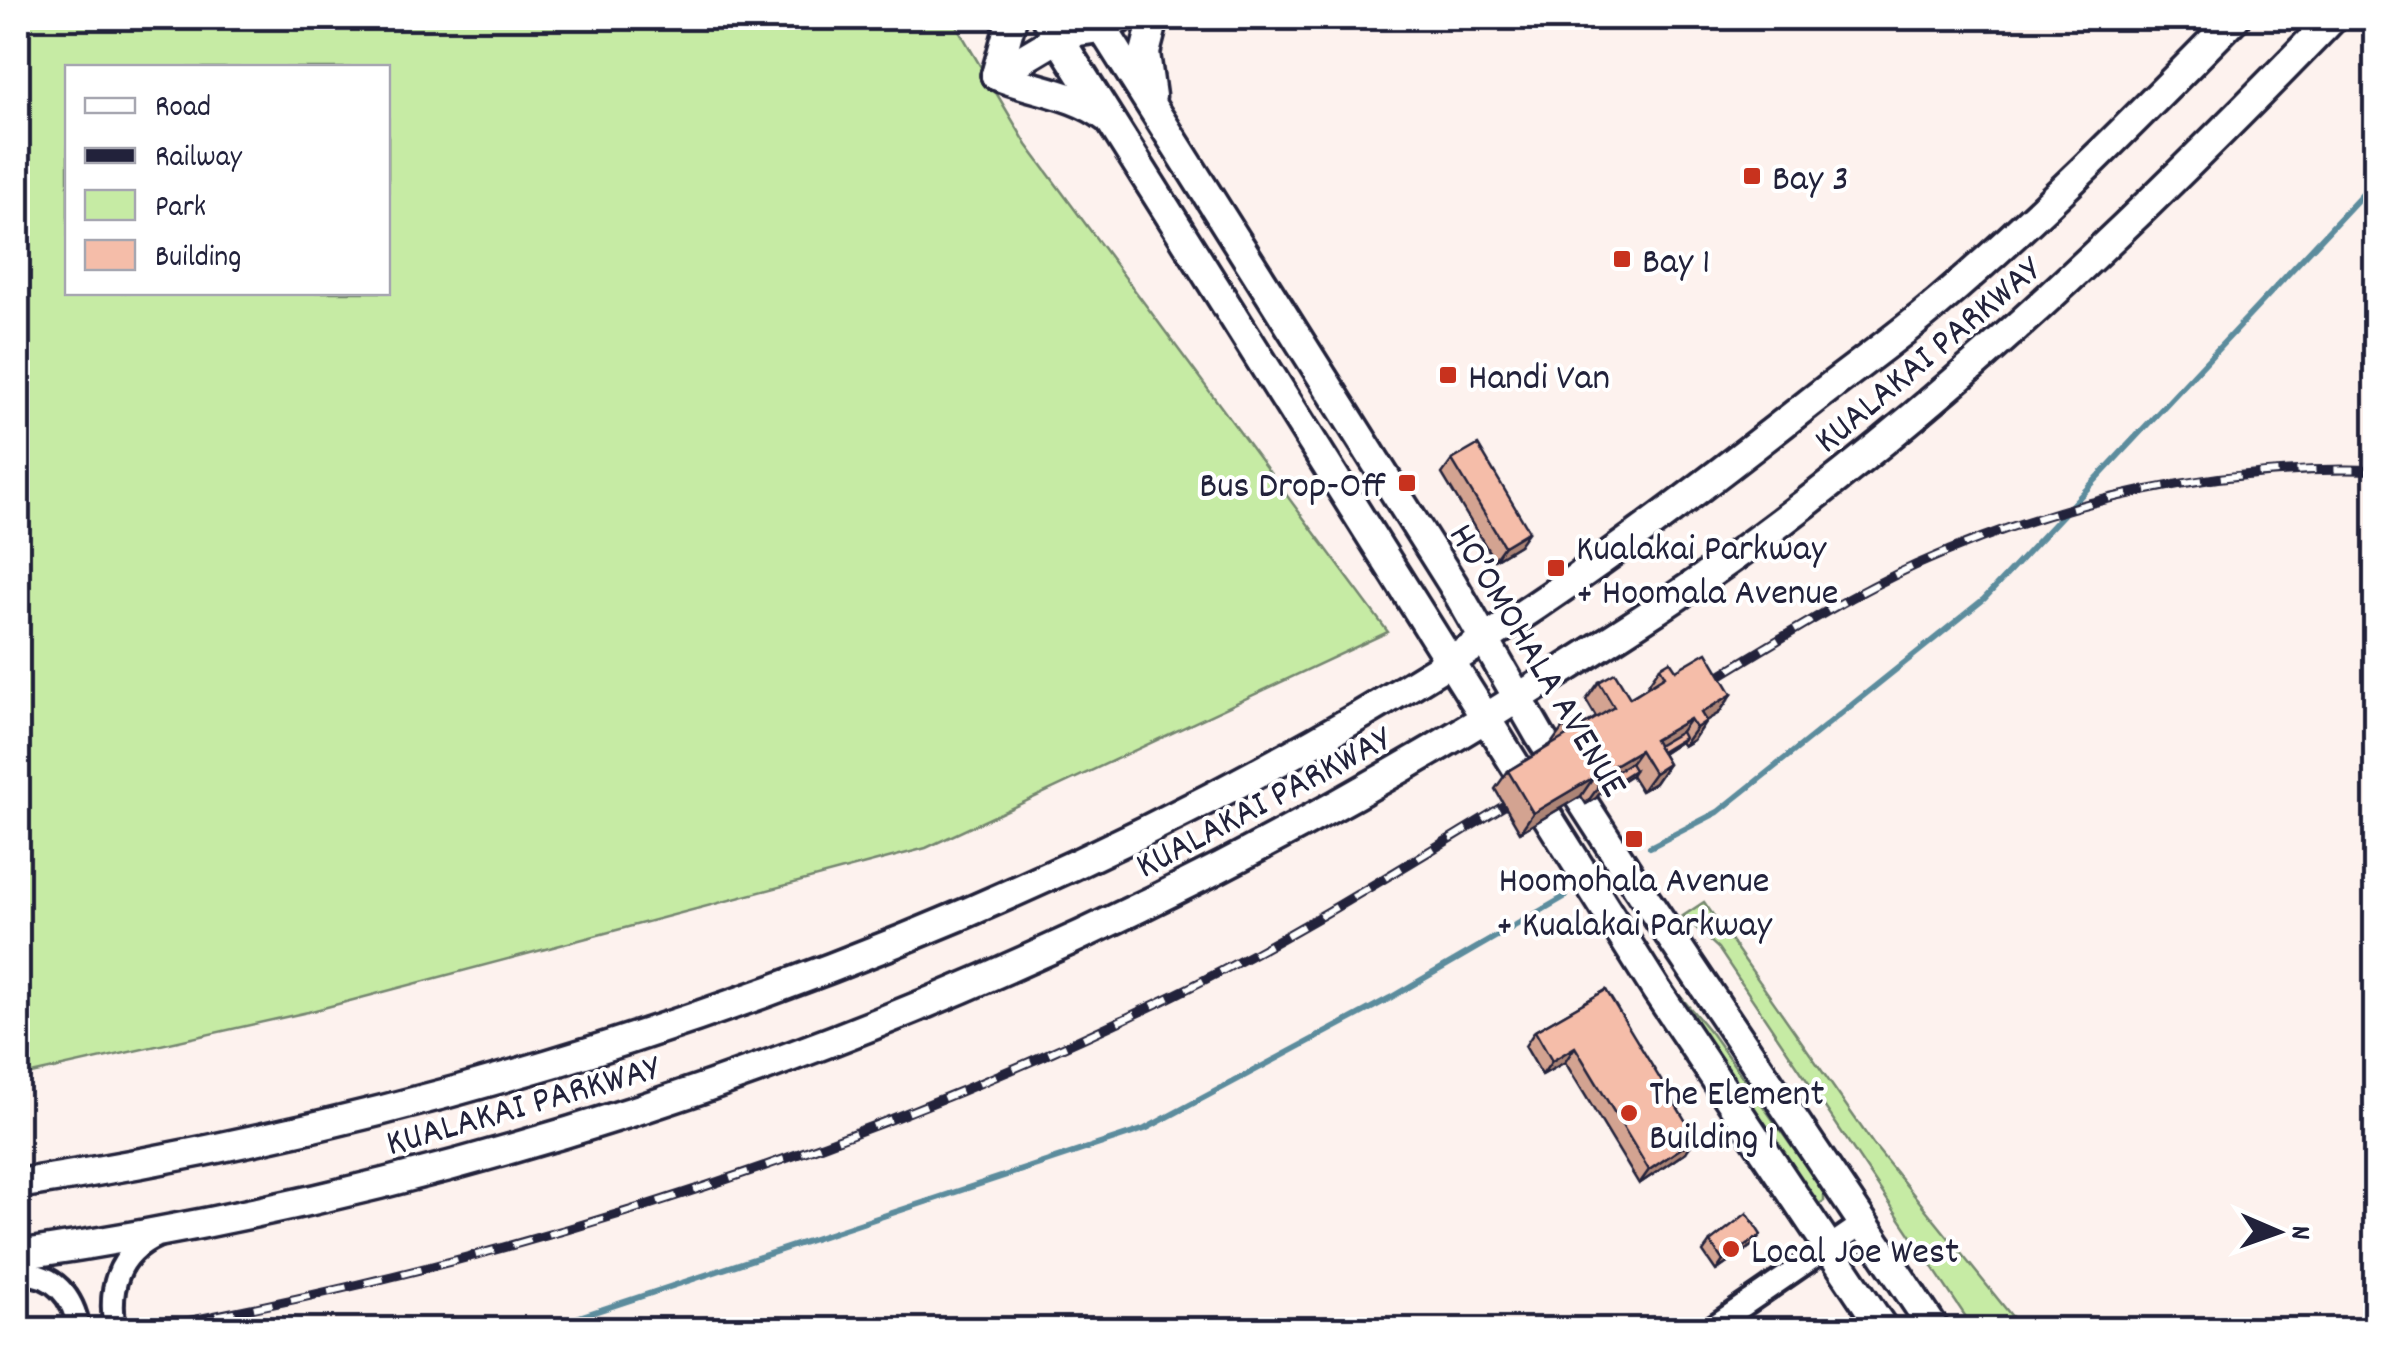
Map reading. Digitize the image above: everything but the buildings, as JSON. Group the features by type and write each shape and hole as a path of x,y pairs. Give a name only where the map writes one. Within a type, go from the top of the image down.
{"main road":[{"path":"996,75 1012,18"},
{"path":"1154,18 1145,64 1155,112"},
{"name":"KUALAKAI PARKWAY","path":"18,1184 167,1158 347,1118 522,1072 728,1005 951,916 1168,819 1452,661 1711,479 1938,303 2136,121 2234,18"},
{"name":"KUALAKAI PARKWAY","path":"18,1256 184,1228 394,1180 592,1126 733,1079 952,994 1234,862 1486,718 1692,586 1889,437 2094,259 2332,18"},
{"name":"HO’OMOHALA AVENUE","path":"1110,22 1155,112 1632,879 1934,1330"},
{"path":"996,75 1059,24"},
{"name":"HO’OMOHALA AVENUE","path":"1059,24 1112,123 1657,991 1884,1330"},
{"path":"996,75 1039,92 1078,100 1112,123"}],"street":[{"path":"1059,24 1110,22"},
{"path":"1708,1330 1862,1224"},
{"path":"114,1328 111,1296 123,1263 147,1240 184,1228"},
{"path":"18,1274 36,1274 56,1285 72,1304 79,1330"}],"green space":[{"path":"18,18 952,18 1027,145 1388,632 926,848 308,1012 18,1077"},
{"path":"1704,902 1873,1144 2022,1329 1974,1329 1718,948 1683,916"},
{"path":"1670,984 1712,1034 1824,1192 1824,1201 1812,1208 1665,989"}],"waterway":[{"path":"1650,847 1718,812 1984,599 2376,180"},
{"path":"540,1330 1145,1129 1390,998 1566,896"}],"railway":[{"path":"1697,689 1888,579 2026,522 2141,491 2199,481 2317,470 2376,470"},
{"path":"142,1330 274,1304 535,1239 663,1200 916,1110 1040,1058 1256,953 1530,790"}],"place":[{"name":"Bay 3","path":"1752,176"},
{"name":"Bay 1","path":"1622,259"},
{"name":"Handi Van","path":"1448,375"},
{"name":"Bus Drop-Off","path":"1407,483"},
{"name":"Kualakai Parkway + Hoomala Avenue","path":"1556,568"},
{"name":"Hoomohala Avenue + Kualakai Parkway","path":"1634,839"},
{"name":"The Element Building 1","path":"1629,1113"},
{"name":"Local Joe West","path":"1731,1249"}]}
